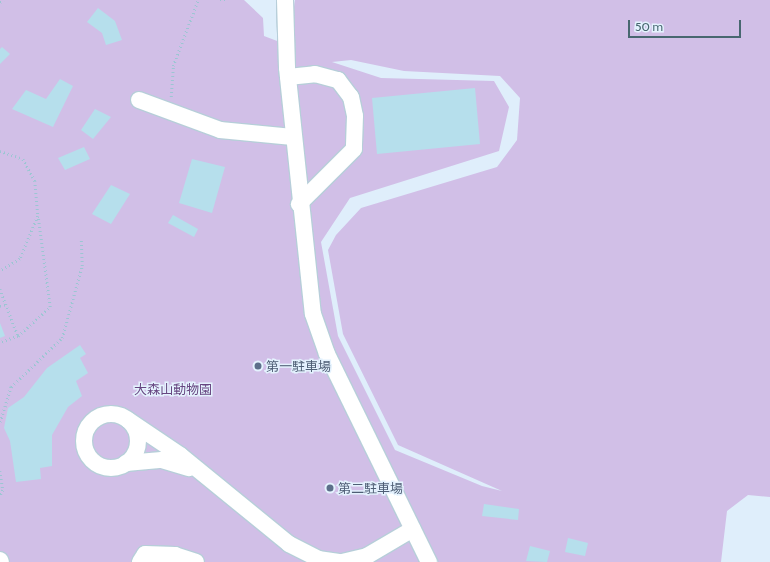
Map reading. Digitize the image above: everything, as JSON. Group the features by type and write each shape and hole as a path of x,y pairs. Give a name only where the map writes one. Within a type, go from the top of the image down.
{"street":[{"path":"285,0 288,77 299,204 317,331 414,528 429,562"},
{"path":"288,77 315,74 338,80 351,97 355,116 354,149 299,204"},
{"path":"139,100 220,130 293,137"},
{"path":"200,472 162,460 126,463 116,468 98,465 86,451 84,442 89,425 95,419 112,414 128,420 200,472 289,544 318,559 339,562"},
{"path":"126,463 138,443 128,420"},
{"path":"342,562 367,556 414,528"},
{"path":"140,562 145,554 196,562"}],"path":[{"path":"169,112 173,66 198,0"},
{"path":"220,0 228,0"},
{"path":"0,151 23,159 35,180 37,212 50,307 18,336 0,343"},
{"path":"0,271 20,259 37,212"},
{"path":"0,422 11,387 62,338 80,273 81,238"},
{"path":"0,289 18,336"},
{"path":"0,306 6,304"},
{"path":"0,471 3,490 0,496"}],"green space":[{"name":"大森山動物園","path":"0,0 244,0 263,18 264,36 293,47 291,28 295,0 770,0 770,497 748,495 727,511 721,562 0,562","holes":["351,60 404,71 500,76 520,98 517,140 497,167 361,208 336,235 328,250 343,334 398,445 502,491 482,486 395,450 338,336 321,242 350,198 499,151 509,107 494,81 381,78 332,62"]}],"building":[{"path":"98,8 115,21 122,40 106,45 102,33 87,22"},
{"path":"2,47 10,54 0,64 0,49"},
{"path":"60,79 73,86 53,127 12,109 26,90 46,99"},
{"path":"475,88 480,144 377,154 372,98"},
{"path":"95,109 111,117 93,139 81,130"},
{"path":"84,147 90,159 65,170 58,158"},
{"path":"192,159 225,167 212,213 179,203"},
{"path":"111,185 130,194 111,224 92,214"},
{"path":"173,215 198,229 194,237 168,223"},
{"path":"0,323 5,336 0,338"},
{"path":"80,345 86,354 80,358 88,373 76,381 82,396 68,407 52,435 52,466 40,468 41,479 16,482 10,441 4,428 8,408 24,397 47,368"},
{"path":"484,504 519,509 518,520 482,516"},
{"path":"568,538 588,543 585,556 565,552"},
{"path":"530,546 550,551 547,562 526,561"}],"place":[{"name":"第一駐車場","path":"258,366"},
{"name":"第二駐車場","path":"330,488"}]}
